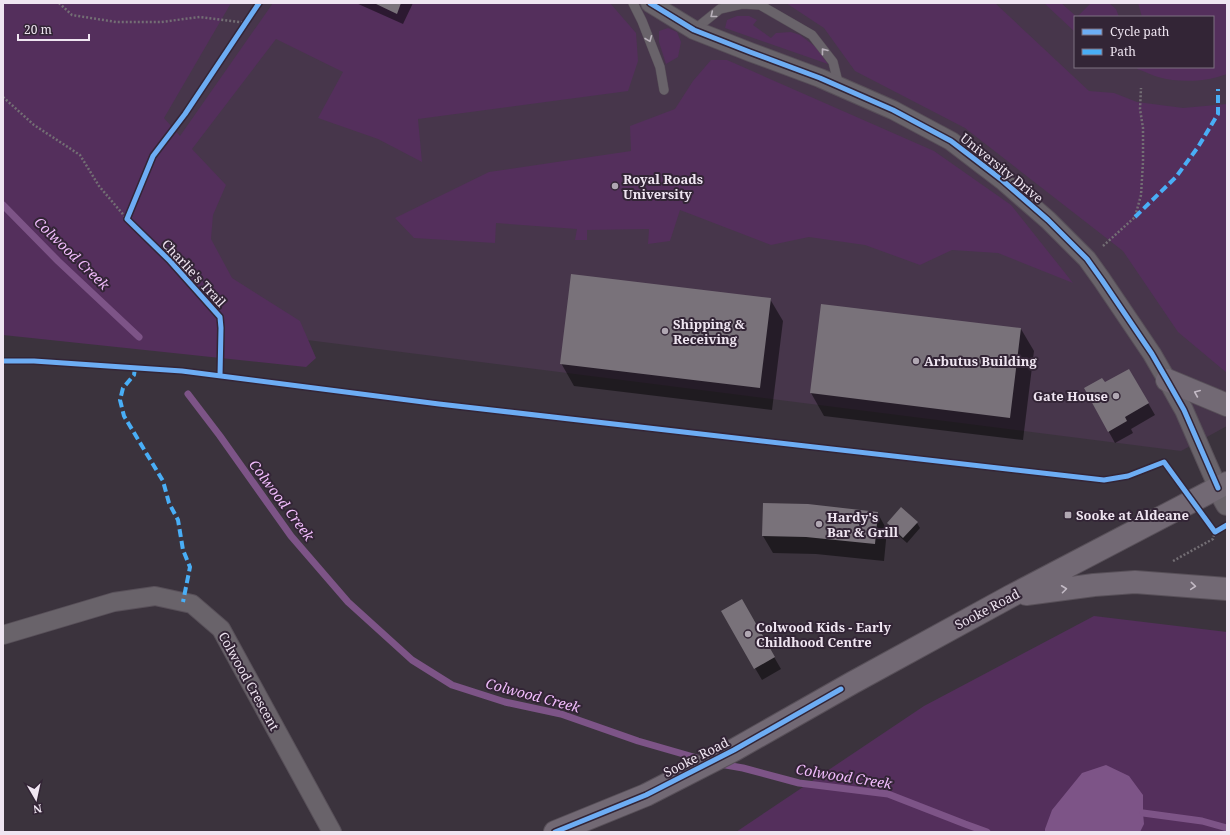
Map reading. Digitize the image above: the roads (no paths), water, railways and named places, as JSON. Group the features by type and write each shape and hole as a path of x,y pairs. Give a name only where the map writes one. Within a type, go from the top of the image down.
{"main road":[{"path":"1167,380 1227,405"},
{"name":"Sooke Road","path":"555,832 646,795 734,750 852,683 1011,596 1193,501 1224,492"},
{"path":"1011,596 1094,585 1135,582 1227,589"}],"street":[{"name":"University Drive","path":"650,3 694,30 820,78 893,110 951,141 1002,180 1048,220 1087,259 1152,354 1184,410 1224,492"},
{"name":"Colwood Crescent","path":"3,635 114,602 155,596 192,604 221,629 332,832"}],"lane":[{"path":"633,3 660,67 664,90"},
{"path":"694,30 720,9 742,4 760,5 812,35 833,62 839,86"}],"waterway":[{"name":"Colwood Creek","path":"3,205 58,261 139,337"},
{"name":"Colwood Creek","path":"188,394 220,436 291,536 348,602 412,660 452,685 505,702 561,714 638,741 704,760"},
{"name":"Colwood Creek","path":"720,764 743,768 799,783 888,794 987,832"},
{"name":"Colwood Creek","path":"1143,813 1202,821 1227,828"}],"place":[{"name":"Royal Roads University","path":"615,186"},
{"name":"Shipping & Receiving","path":"665,331"},
{"name":"Arbutus Building","path":"916,361"},
{"name":"Gate House","path":"1116,396"},
{"name":"Sooke at Aldeane","path":"1068,515"},
{"name":"Hardy's Bar & Grill","path":"819,524"},
{"name":"Colwood Kids - Early Childhood Centre","path":"748,634"}]}
